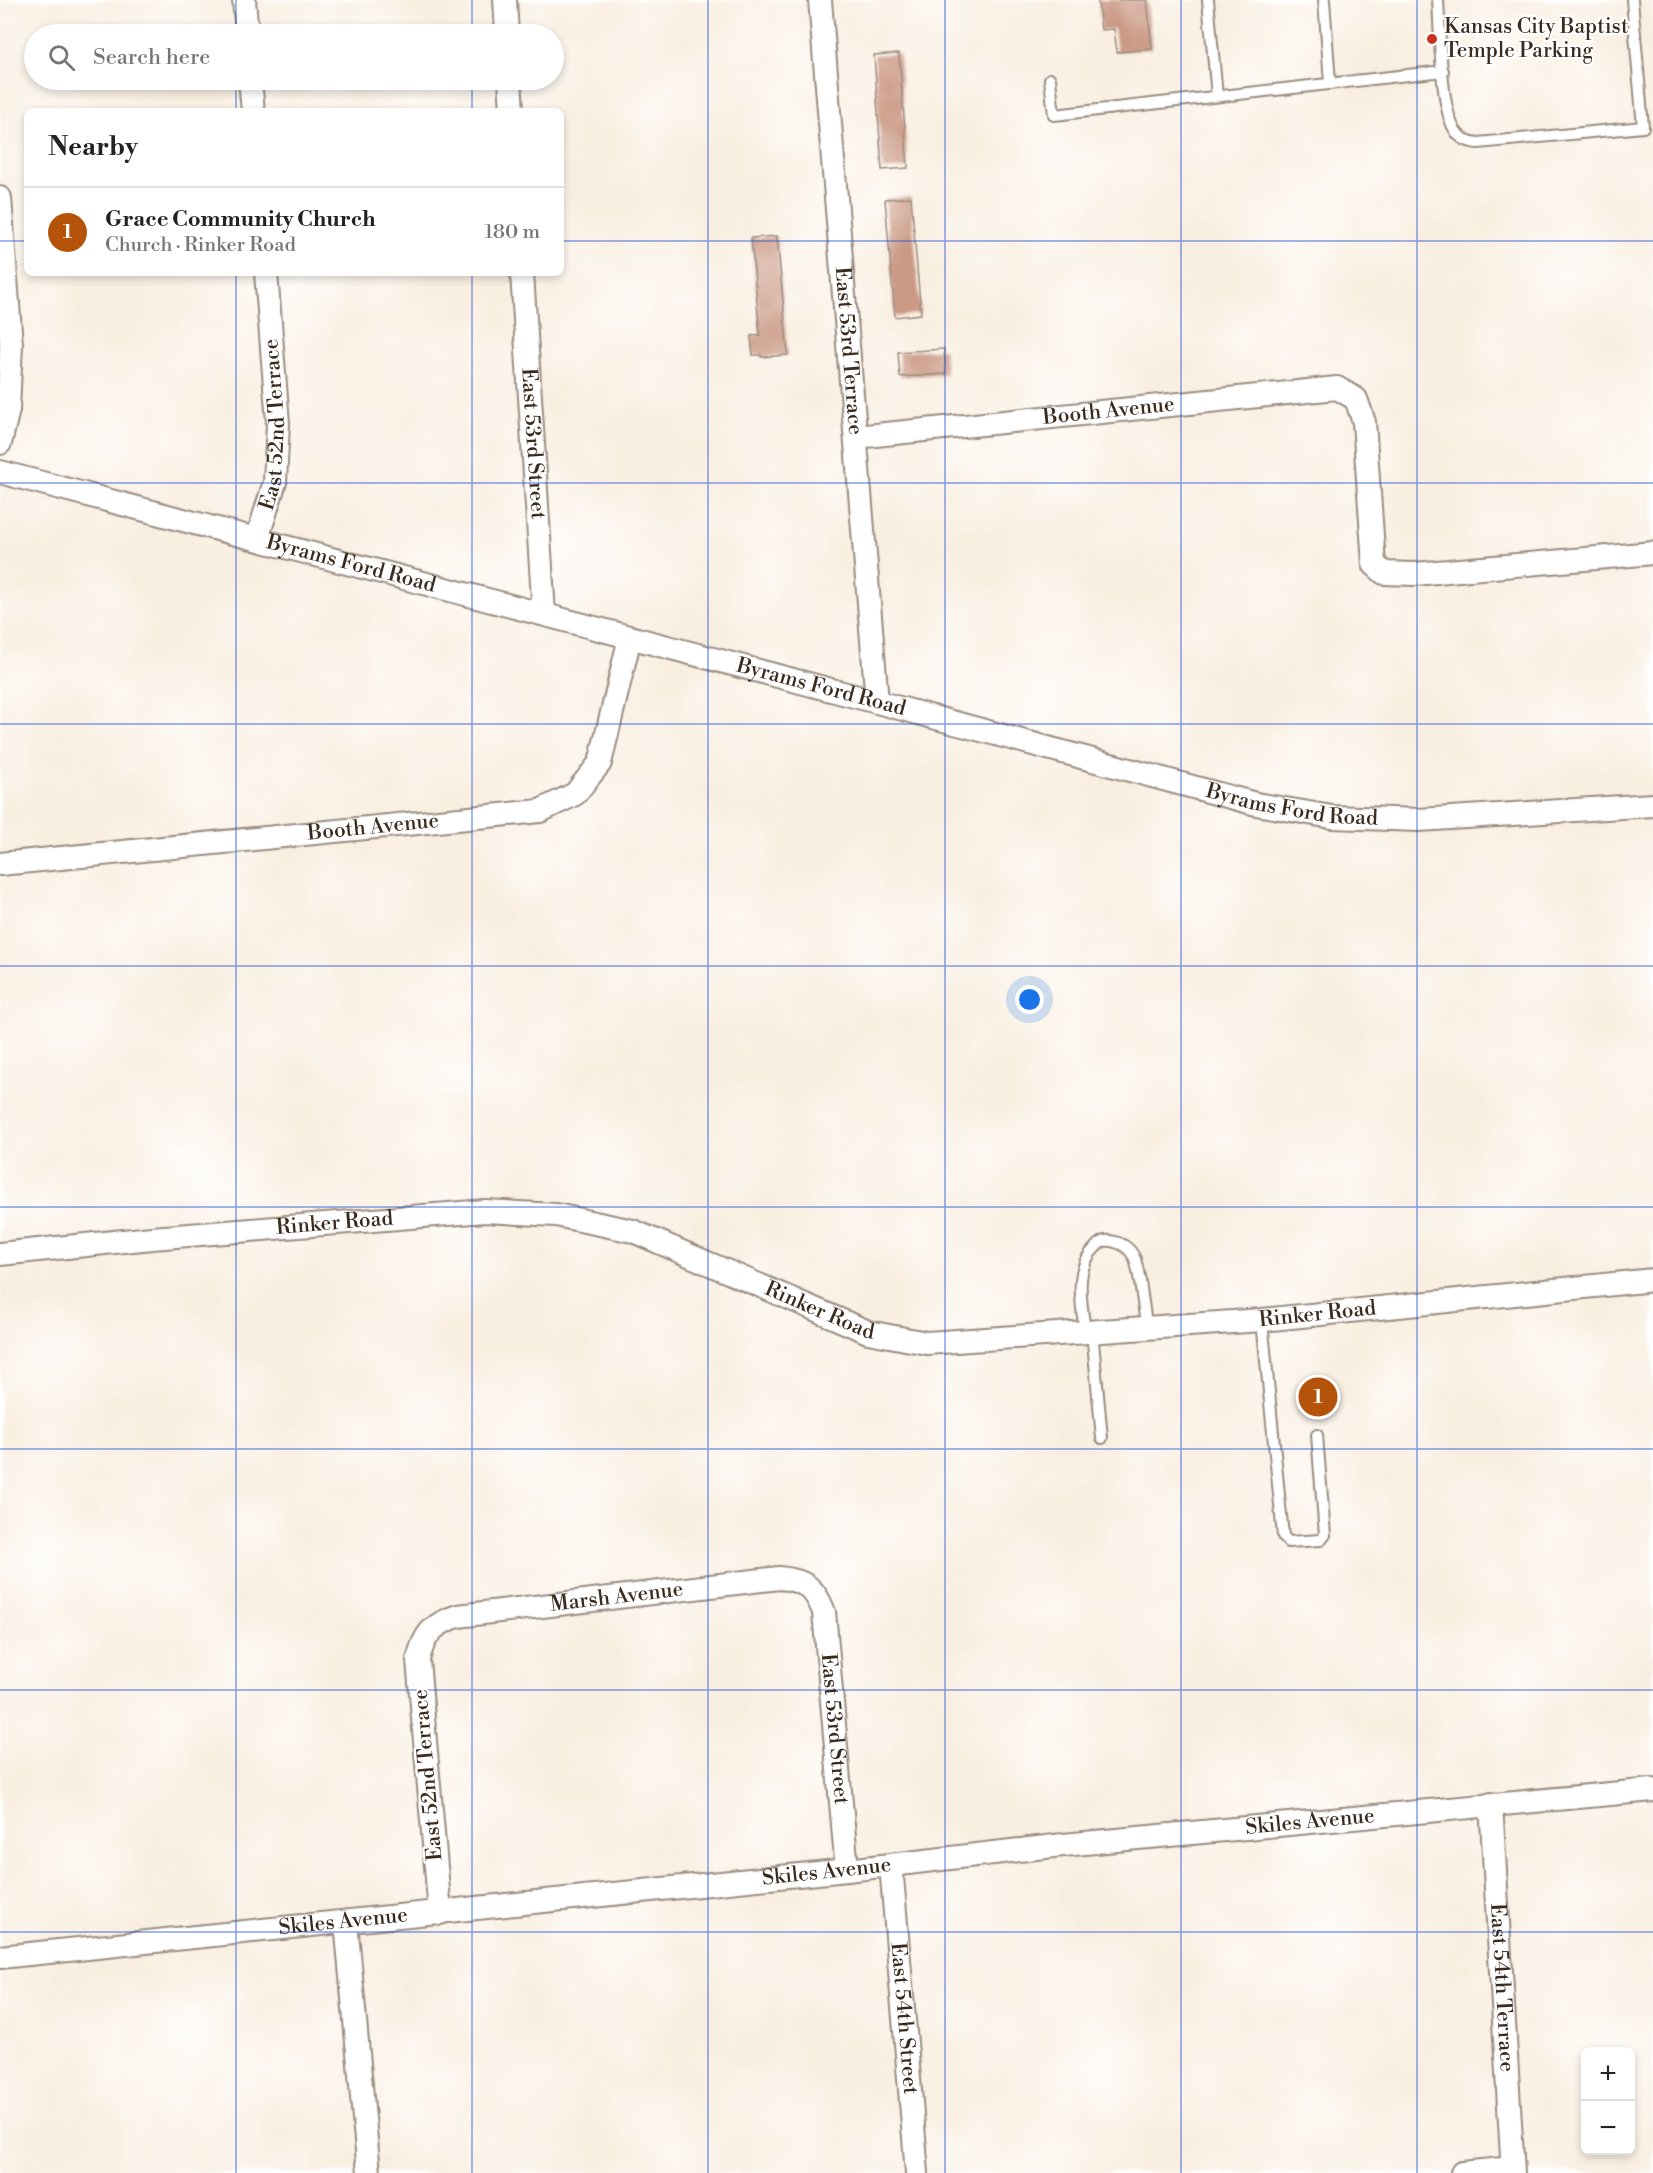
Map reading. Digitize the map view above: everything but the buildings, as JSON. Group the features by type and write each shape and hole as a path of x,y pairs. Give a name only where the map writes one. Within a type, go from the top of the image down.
{"street":[{"path":"244,0 246,24"},
{"path":"505,0 506,24"},
{"name":"East 53rd Terrace","path":"820,0 877,702"},
{"path":"251,90 253,108"},
{"path":"511,90 512,108"},
{"path":"0,198 11,344 8,410 0,444"},
{"name":"East 52nd Terrace","path":"257,539 275,482 279,423 266,276"},
{"name":"East 53rd Street","path":"522,276 544,614"},
{"name":"Booth Avenue","path":"856,437 1337,388 1356,399 1364,422 1374,564 1384,573 1414,574 1653,553"},
{"name":"Byrams Ford Road","path":"0,472 1256,804 1332,817 1419,820 1653,806"},
{"name":"Booth Avenue","path":"0,864 540,811 575,794 600,763 630,637"},
{"name":"Rinker Road","path":"0,1254 152,1238 485,1211 556,1215 633,1231 867,1332 927,1343 1262,1320 1653,1280"},
{"name":"Marsh Avenue","path":"425,1638 443,1621 458,1616 779,1578 794,1579 808,1586 813,1592"},
{"name":"East 53rd Street","path":"813,1592 824,1612 847,1870"},
{"name":"East 52nd Terrace","path":"425,1638 421,1644 418,1660 440,1913"},
{"name":"Skiles Avenue","path":"0,1957 440,1913 1075,1844 1653,1790"},
{"name":"East 54th Terrace","path":"1491,1804 1513,2170"},
{"name":"East 54th Street","path":"891,1865 917,2173"},
{"path":"346,1922 369,2173"},
{"path":"1462,2173 1513,2170"}],"lane":[{"path":"1208,0 1217,96"},
{"path":"1324,0 1330,83"},
{"path":"1438,0 1443,71 1450,122 1455,132 1463,139 1478,143 1643,127 1632,0"},
{"path":"1050,79 1053,115 1443,71"},
{"path":"1102,1438 1089,1332 1081,1296 1085,1262 1100,1243 1108,1240 1120,1243 1128,1248 1135,1259 1147,1328"},
{"path":"1262,1320 1283,1536 1288,1542 1321,1540 1325,1535 1317,1435"}],"place":[{"name":"Kansas City Baptist Temple Parking","path":"1432,39"},
{"name":"Grace Community Church","path":"1318,1397"}]}
